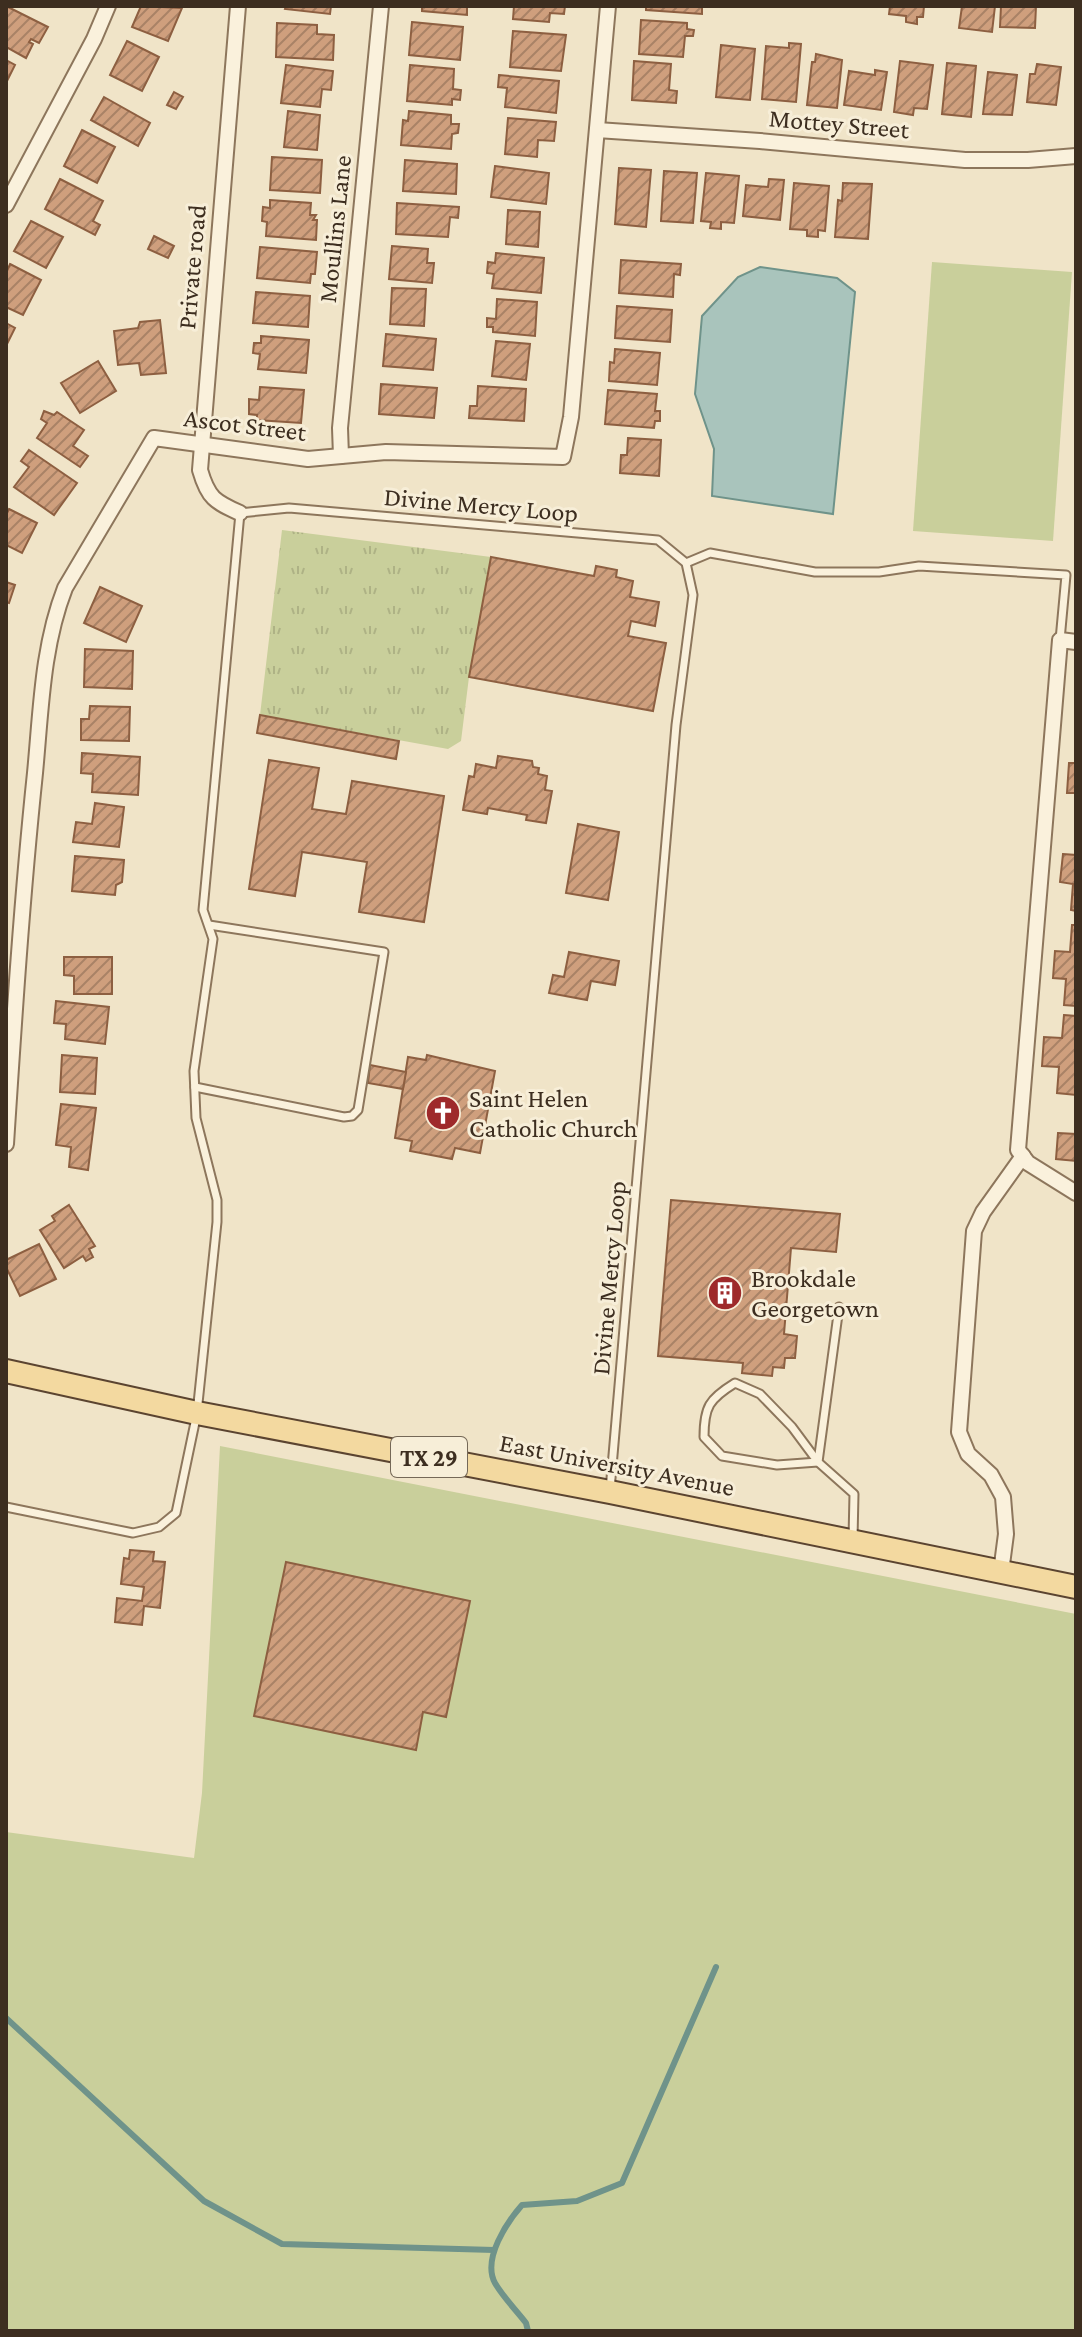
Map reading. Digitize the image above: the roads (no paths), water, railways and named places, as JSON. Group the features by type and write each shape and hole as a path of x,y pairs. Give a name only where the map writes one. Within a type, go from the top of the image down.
{"main road":[{"name":"East University Avenue","path":"6,1371 197,1413 610,1492 1076,1587"}],"street":[{"path":"6,205 94,39 108,6"},
{"name":"Private road","path":"238,6 200,470 205,489 217,503 240,513"},
{"name":"Moullins Lane","path":"341,456 340,428 381,6"},
{"name":"Ascot Street","path":"6,1144 22,904 47,649 65,588 154,438 308,459 402,452 563,457 571,417 608,6"},
{"name":"Mottey Street","path":"597,130 965,160 1076,156"},
{"path":"1076,642 1060,640 1018,1150 1028,1163 1076,1193"},
{"path":"6,903 22,904"},
{"path":"1001,1572 1006,1534 1003,1497 991,1475 968,1454 959,1432 960,1394 974,1231 983,1212 1023,1156"}],"lane":[{"name":"Divine Mercy Loop","path":"240,513 289,508 658,540 686,563 693,595 676,725 610,1492"},
{"path":"6,1507 133,1533 159,1527 176,1513 197,1413 217,1222 217,1200 196,1118 194,1071 213,939 203,910 240,513"},
{"path":"686,563 710,553 815,572 879,572 919,566 1066,575 1060,640"},
{"path":"195,1087 344,1117 352,1116 358,1110 384,952 209,925"},
{"path":"818,1462 839,1307"},
{"path":"818,1462 777,1465 722,1456 704,1437 704,1413 716,1395 735,1383 760,1394 792,1427 818,1462 854,1494 853,1541"}],"water":[{"path":"760,267 837,278 855,292 833,514 712,496 714,449 695,394 702,316 738,277"}],"waterway":[{"path":"528,2331 526,2323 498,2288 492,2273 494,2252 503,2231 522,2205 577,2201 622,2183 716,1967"},
{"path":"6,2018 204,2201 282,2244 494,2250"}],"place":[{"name":"Saint Helen Catholic Church","path":"443,1113"},
{"name":"Brookdale Georgetown","path":"725,1293"}]}
